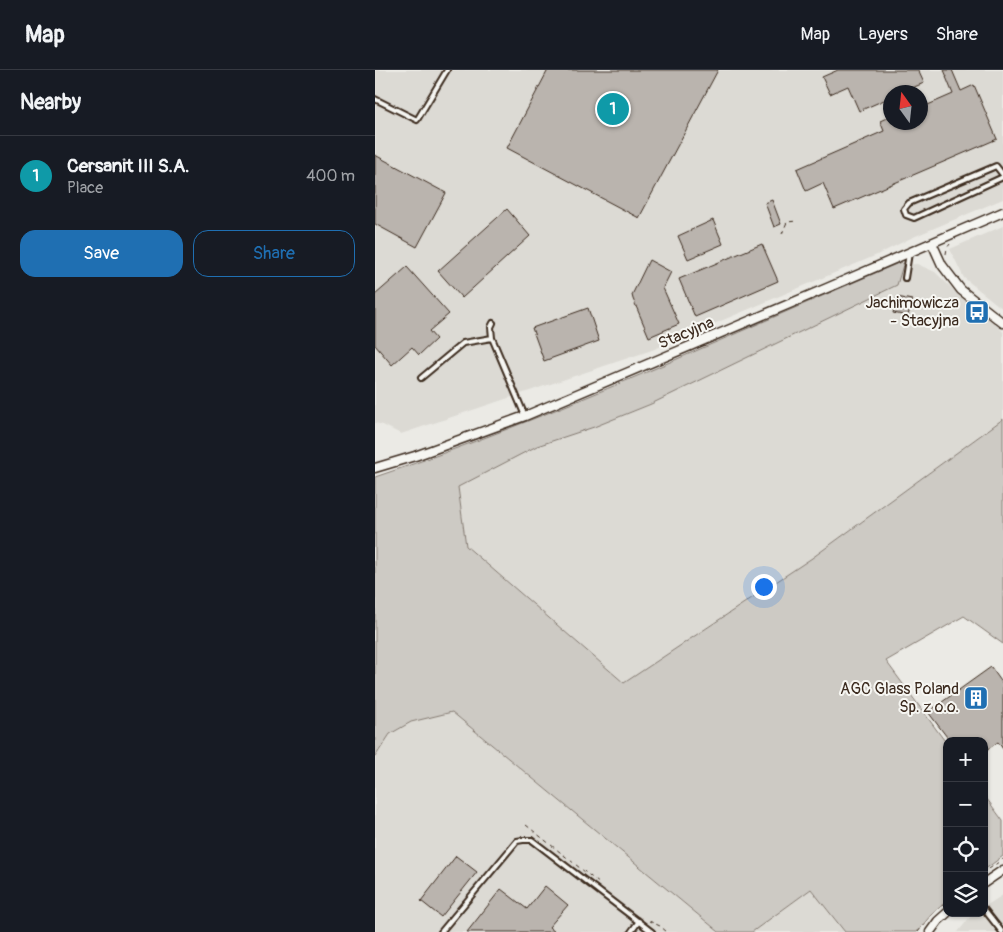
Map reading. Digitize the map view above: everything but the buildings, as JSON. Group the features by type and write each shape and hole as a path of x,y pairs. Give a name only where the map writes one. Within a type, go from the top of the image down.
{"street":[{"name":"Stacyjna","path":"375,468 415,456 525,416 1003,212"},
{"path":"931,243 942,265 961,290 1003,323"},
{"path":"988,880 1003,870"},
{"path":"930,932 943,916"}],"lane":[{"path":"375,99 417,120 447,70"},
{"path":"996,166 1003,176 914,218 906,215 904,209 909,203 996,166"},
{"path":"905,278 909,253"},
{"path":"493,323 491,327 492,338 525,416"},
{"path":"421,378 463,344 492,338"},
{"path":"441,932 517,841 523,840 532,840 641,920 652,932"},
{"path":"988,914 1002,932"},
{"path":"631,932 641,920"}],"path":[{"path":"782,234 787,222 797,221"},
{"path":"946,254 950,244"},
{"path":"526,825 603,886"},
{"path":"988,869 1003,859"},
{"path":"641,920 660,926 667,932"}],"shaded area":[{"path":"375,70 1003,70 1003,199 911,238 877,255 652,350 401,434 375,423"},
{"path":"1003,226 1003,309 964,278 950,249"},
{"path":"901,262 903,265 897,285 651,404 594,427 537,446 458,487 466,546 624,683 812,558 1003,419 1003,644 964,616 886,661 943,739 943,904 931,915 917,932 845,932 811,889 752,932 719,932 452,712 411,722 390,734 375,757 375,477 509,428 706,347"},
{"path":"917,264 935,272 964,300 1003,332 1003,419 812,558 624,683 466,546 458,486 537,446 594,427 651,404 897,285 903,265"},
{"path":"452,712 719,932 375,932 375,757 390,734 411,722"},
{"path":"988,800 1003,821 1003,856 988,867"},
{"path":"811,889 845,932 752,932"},
{"path":"1003,895 1003,932 958,932 970,917 988,917 988,904"}],"place":[{"name":"Cersanit III S.A.","path":"613,109"},
{"name":"Jachimowicza - Stacyjna","path":"977,312"},
{"name":"AGC Glass Poland Sp. z o.o.","path":"976,698"}]}
